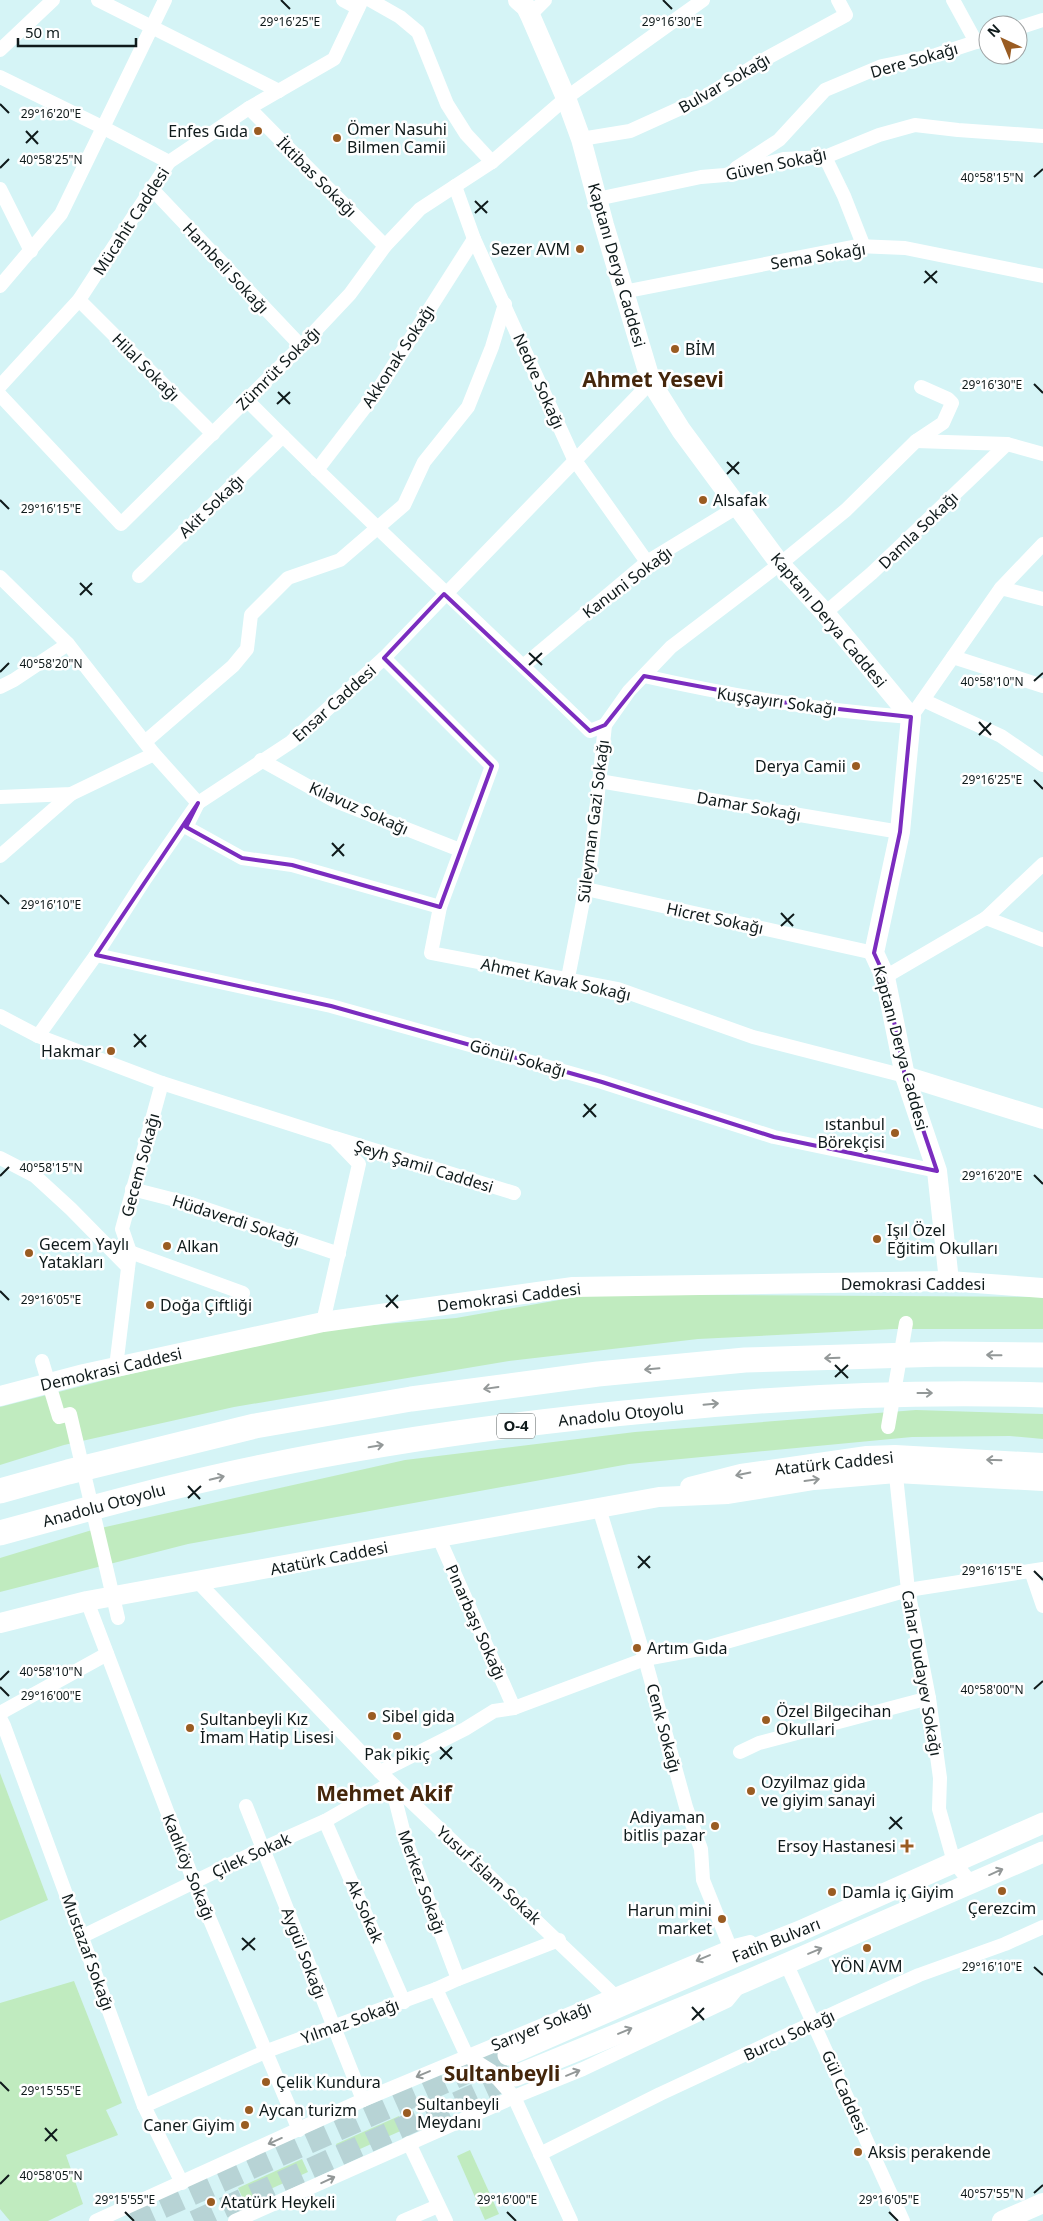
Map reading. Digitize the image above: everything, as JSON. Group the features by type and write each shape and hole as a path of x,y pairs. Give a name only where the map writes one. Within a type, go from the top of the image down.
{"highway":[{"path":"0,1491 68,1472 255,1426 411,1399 598,1374 745,1360 943,1354 1043,1355"},
{"name":"Anadolu Otoyolu","path":"0,1533 105,1503 263,1467 428,1437 601,1415 751,1400 917,1393 1043,1395"}],"main road":[{"name":"Fatih Bulvarı","path":"508,2055 734,1957 800,1931 1043,1824"},
{"name":"Fatih Bulvarı","path":"514,2087 786,1963 1043,1852"}],"street":[{"path":"0,50 53,0"},
{"path":"98,0 279,91"},
{"path":"0,286 60,214 104,128 165,0"},
{"path":"343,0 363,3 400,18 418,32 447,104 466,134 492,162"},
{"path":"524,8 545,0"},
{"name":"Zümrüt Sokağı","path":"0,395 120,524 301,346 350,294 385,246 420,209 492,162 566,98 704,0"},
{"name":"Bulvar Sokağı","path":"581,139 630,131 703,98 767,58 846,15 838,0"},
{"path":"953,0 978,34"},
{"name":"Mücahit Caddesi","path":"0,386 79,300 170,162 249,108 334,59 363,3"},
{"name":"Kaptanı Derya Caddesi","path":"524,8 566,98 581,139 651,382 681,430 780,564 825,613 911,717 900,832 874,953 885,977 905,1076 937,1171 948,1282"},
{"path":"1028,25 1043,20"},
{"name":"Dere Sokağı","path":"725,175 779,140 825,90 882,66 936,55 978,41"},
{"path":"0,77 170,162"},
{"name":"İktibas Sokağı","path":"249,108 385,246"},
{"name":"Güven Sokağı","path":"597,199 701,177 725,175 784,159 825,157 879,135 915,125 1043,136"},
{"path":"825,157 844,196 864,247"},
{"name":"Nedve Sokağı","path":"455,186 474,239 574,459 647,562"},
{"path":"0,189 31,251"},
{"name":"Hambeli Sokağı","path":"152,189 301,346"},
{"name":"Akkonak Sokağı","path":"317,470 376,394 474,239"},
{"name":"Sema Sokağı","path":"624,292 821,253 864,247 905,248 1043,276"},
{"name":"Hilal Sokağı","path":"79,300 212,434"},
{"path":"146,741 233,666 247,649 251,615 288,578 340,560 404,505 424,462 468,407 492,347 505,304"},
{"name":"Ensar Caddesi","path":"38,1036 96,955 145,879 198,804 261,760 291,742 384,658 574,459 651,382"},
{"name":"Süleyman Gazi Sokağı","path":"568,978 586,889 605,725 629,691 671,648 780,564 846,510 916,441 943,423 952,403 948,399 921,386"},
{"path":"247,400 444,594 524,666 590,730 605,725"},
{"name":"Akit Sokağı","path":"139,576 283,436"},
{"path":"916,441 1007,444 1043,454"},
{"name":"Damla Sokağı","path":"825,613 872,574 1007,444"},
{"name":"Kanuni Sokağı","path":"524,666 647,562 737,507"},
{"path":"911,717 1001,588 1043,544"},
{"path":"0,577 68,644 146,741 154,754 198,804 186,827 242,858 292,865 440,907"},
{"path":"1001,588 1043,599"},
{"path":"0,687 14,680 68,644"},
{"path":"953,657 1043,686"},
{"name":"Ahmet Kavak Sokağı","path":"384,658 492,766 440,907 431,953 618,988 753,1037 905,1076 1043,1119"},
{"name":"Kuşçayırı Sokağı","path":"644,676 703,690 792,704 876,715 911,717"},
{"path":"923,700 1001,736 1043,765"},
{"path":"0,856 71,794 154,754"},
{"name":"Kılavuz Sokağı","path":"261,760 333,800 460,850"},
{"name":"Damar Sokağı","path":"599,780 900,832"},
{"path":"0,797 71,794"},
{"path":"885,977 986,918 1043,864"},
{"name":"Hicret Sokağı","path":"586,889 874,953"},
{"path":"986,918 1043,940"},
{"name":"Gönül Sokağı","path":"96,955 331,1006 602,1082 774,1137 937,1171"},
{"path":"0,1016 38,1036"},
{"name":"Şeyh Şamil Caddesi","path":"38,1036 162,1083 514,1193"},
{"name":"Gecem Sokağı","path":"116,1367 130,1252 122,1229 162,1083"},
{"path":"324,1322 359,1164 334,1138"},
{"path":"0,1158 35,1176 71,1209 128,1267"},
{"name":"Hüdaverdi Sokağı","path":"132,1189 191,1204 339,1254"},
{"path":"130,1252 243,1293"},
{"name":"Demokrasi Caddesi","path":"0,1396 116,1367 324,1322 573,1287 948,1282 1038,1284"},
{"path":"888,1427 906,1323"},
{"path":"42,1361 59,1417 70,1414 118,1618"},
{"name":"Atatürk Caddesi","path":"0,1623 87,1601 659,1497 728,1494 895,1464 1043,1463"},
{"name":"Atatürk Caddesi","path":"895,1464 1043,1481"},
{"name":"Cahar Dudayev Sokağı","path":"895,1464 908,1590 929,1698 940,1778 939,1809 954,1862 970,1883"},
{"name":"Cenk Sokağı","path":"599,1508 645,1659 686,1807 701,1849 703,1880 730,1947"},
{"name":"Pınarbaşı Sokağı","path":"438,1536 514,1708"},
{"path":"380,1772 465,1729 494,1711 514,1708 645,1659 704,1648 908,1590 1037,1570 1043,1606"},
{"name":"Yusuf İslam Sokak","path":"197,1580 391,1783 559,1940 615,1996"},
{"name":"Kadıköy Sokağı","path":"87,1601 194,1882 299,2130"},
{"path":"0,1713 107,1654"},
{"path":"740,1752 759,1743 929,1698"},
{"name":"Mustazaf Sokağı","path":"0,1718 144,2106 182,2182"},
{"name":"Çilek Sokak","path":"82,1936 264,1848 325,1821 391,1783"},
{"name":"Merkez Sokağı","path":"391,1783 405,1838 458,1978"},
{"name":"Aygül Sokağı","path":"246,1806 363,2100"},
{"name":"Ak Sokak","path":"325,1821 404,2002"},
{"name":"Burcu Sokağı","path":"540,2154 660,2094 919,1975 1043,1928"},
{"name":"Sarıyer Sokağı","path":"96,2221 363,2100 730,1947 800,1931"},
{"name":"Yılmaz Sokağı","path":"144,2106 267,2051 404,2002 458,1978 559,1940"},
{"name":"Gül Caddesi","path":"786,1963 903,2221"},
{"path":"436,1989 467,2056 491,2070 514,2087 540,2154 570,2221"},
{"name":"Fatih Bulvarı","path":"236,2221 261,2216 275,2204 409,2143 514,2087"},
{"path":"409,2143 446,2221"},
{"path":"1002,2221 1043,2203"},
{"path":"403,2221 438,2206"}],"highlighted area":[{"path":"444,594 590,731 605,725 644,676 793,704 911,717 900,832 874,953 885,977 905,1076 937,1171 774,1137 602,1082 331,1006 96,955 198,803 186,827 242,858 292,865 440,907 492,766 384,658"}],"green space":[{"path":"593,1294 1043,1297 1043,1329 894,1329 698,1339 509,1361 234,1407 64,1445 0,1465 0,1407 113,1378 326,1329 456,1318"},
{"path":"916,1410 1043,1414 1043,1439 1010,1436 912,1437 629,1464 188,1544 0,1592 0,1558 92,1530 405,1460 635,1432"},
{"path":"0,1773 48,1900 0,1921"},
{"path":"74,1981 122,2103 106,2110 118,2135 66,2155 83,2204 48,2221 10,2221 0,2209 0,2003"},
{"path":"399,2116 405,2129 342,2157 336,2144"},
{"path":"470,2150 499,2214 485,2220 457,2156"},
{"path":"302,2159 308,2172 244,2201 238,2188"}],"tunnel":[{"path":"133,2221 508,2055"},
{"path":"194,2221 515,2076"}],"place":[{"name":"Enfes Gıda","path":"258,131"},
{"name":"Ömer Nasuhi Bilmen Camii","path":"337,138"},
{"name":"Sezer AVM","path":"580,249"},
{"name":"BİM","path":"675,349"},
{"name":"Alsafak","path":"703,500"},
{"name":"Derya Camii","path":"856,766"},
{"name":"Hakmar","path":"111,1051"},
{"name":"ıstanbul Börekçisi","path":"895,1133"},
{"name":"Işıl Özel Eğitim Okulları","path":"877,1239"},
{"name":"Alkan","path":"167,1246"},
{"name":"Gecem Yaylı Yatakları","path":"29,1253"},
{"name":"Doğa Çiftliği","path":"150,1305"},
{"name":"Artım Gıda","path":"637,1648"},
{"name":"Sibel gida","path":"372,1716"},
{"name":"Özel Bilgecihan Okullari","path":"766,1720"},
{"name":"Sultanbeyli Kız İmam Hatip Lisesi","path":"190,1728"},
{"name":"Pak pikiç","path":"397,1736"},
{"name":"Ozyilmaz gida ve giyim sanayi","path":"751,1791"},
{"name":"Adiyaman bitlis pazar","path":"715,1826"},
{"name":"Ersoy Hastanesi","path":"907,1846"},
{"name":"Çerezcim","path":"1002,1891"},
{"name":"Damla iç Giyim","path":"832,1892"},
{"name":"Harun mini market","path":"722,1919"},
{"name":"YÖN AVM","path":"867,1948"},
{"name":"Çelik Kundura","path":"266,2082"},
{"name":"Aycan turizm","path":"249,2110"},
{"name":"Sultanbeyli Meydanı","path":"407,2113"},
{"name":"Caner Giyim","path":"245,2125"},
{"name":"Aksis perakende","path":"858,2152"},
{"name":"Atatürk Heykeli","path":"211,2202"}],"district":[{"name":"Ahmet Yesevi","path":"653,380"},
{"name":"Mehmet Akif","path":"384,1794"},
{"name":"Sultanbeyli","path":"502,2074"}]}
